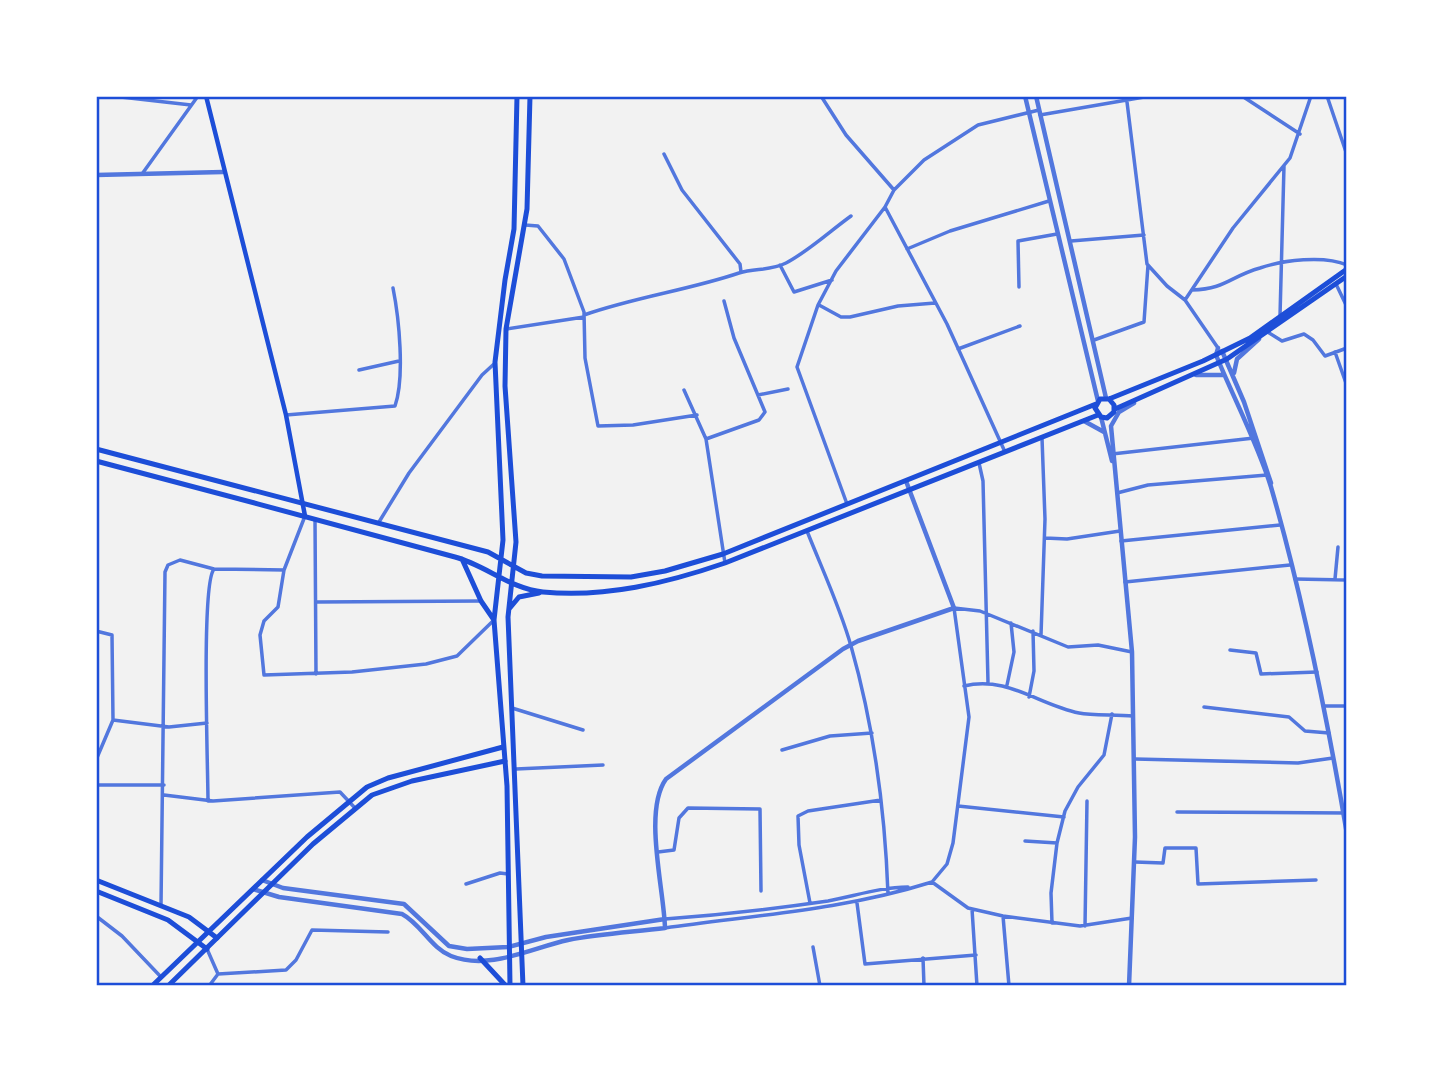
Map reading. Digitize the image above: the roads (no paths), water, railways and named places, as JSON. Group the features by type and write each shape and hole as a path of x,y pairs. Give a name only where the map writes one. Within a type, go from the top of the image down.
{"main road":[{"path":"206,96 286,415 305,516"},
{"path":"508,986 509,875 505,761 494,620 503,515 495,362 514,229 517,96"},
{"path":"523,986 508,610 516,542 506,425 505,373 506,330 524,225 530,96"},
{"path":"508,610 519,597 545,592 631,589 674,580 910,491 1081,421 1110,416 1115,409 1196,375 1259,339 1280,318 1347,267"},
{"path":"96,449 489,552 526,573 542,576 631,577 723,554 1219,352 1266,331 1347,276"},
{"path":"496,372 505,373"},
{"path":"1107,398 1115,409"},
{"path":"1097,402 1099,416"},
{"path":"96,461 462,559 525,589 545,592"},
{"path":"462,559 481,601 494,620"},
{"path":"152,986 253,888 367,787 388,778 503,747"},
{"path":"168,986 271,885 355,808 390,787 505,761"},
{"path":"96,880 189,917 217,938"},
{"path":"96,891 169,920 207,948"},
{"path":"480,958 508,986"}],"street":[{"path":"112,96 191,105"},
{"path":"141,175 198,96"},
{"path":"821,96 846,135 894,190"},
{"path":"1025,96 1093,375 1097,402"},
{"path":"1036,96 1107,398"},
{"path":"848,504 797,367 818,305 832,280 885,207 894,190 924,160 978,125 1029,113 1127,102 1150,96"},
{"path":"1242,96 1300,134"},
{"path":"1185,300 1233,228 1284,166 1300,134 1311,96"},
{"path":"1327,96 1347,155"},
{"path":"1094,340 1144,322 1148,265 1132,158 1127,102"},
{"path":"663,155 681,190 740,264 741,272"},
{"path":"1280,318 1284,166"},
{"path":"96,175 223,172"},
{"path":"907,248 950,231 1049,201"},
{"path":"885,207 958,349 1005,452"},
{"path":"506,330 584,316 644,296 725,279 741,272 769,270 851,216"},
{"path":"524,225 538,226 564,259 584,316 585,358 598,426 633,425 697,415"},
{"path":"1019,288 1018,241 1057,234"},
{"path":"1071,241 1144,235"},
{"path":"1192,290 1214,289 1258,268 1282,263 1336,260 1347,267"},
{"path":"780,265 794,292 832,280"},
{"path":"1148,265 1167,286 1185,300 1219,352 1227,359 1234,376 1267,475 1290,565 1303,599 1347,834"},
{"path":"1336,284 1347,307"},
{"path":"286,415 395,406 400,323 393,288"},
{"path":"706,439 764,417 758,395 734,338 724,301"},
{"path":"818,305 842,317 850,317 898,306 935,303"},
{"path":"958,349 1020,326"},
{"path":"1266,331 1282,341 1304,334 1313,340 1325,356 1347,348"},
{"path":"1234,376 1237,359 1259,339"},
{"path":"1219,352 1219,363 1254,438"},
{"path":"1335,352 1347,386"},
{"path":"359,370 399,361"},
{"path":"379,522 416,463 482,375 495,362"},
{"path":"1196,375 1224,375"},
{"path":"758,395 788,389"},
{"path":"684,390 706,439 725,563"},
{"path":"1129,986 1135,759 1132,652 1111,426 1119,412 1153,392"},
{"path":"1099,416 1112,454"},
{"path":"1081,421 1104,432"},
{"path":"1041,635 1045,538 1042,437"},
{"path":"1112,454 1254,438"},
{"path":"979,463 983,481 984,612 988,682"},
{"path":"1116,492 1148,485 1267,475"},
{"path":"253,888 263,893 402,914 415,922 444,952 457,957 509,958 570,940 778,916 857,902 932,882 947,864 958,806 969,717 954,608 906,481"},
{"path":"305,516 284,570 278,607 264,621 260,635 264,675 316,674 426,664 457,656 494,620"},
{"path":"315,519 316,674"},
{"path":"1121,541 1280,525"},
{"path":"807,531 851,645 872,733 881,800 888,894"},
{"path":"1045,538 1067,539 1120,531"},
{"path":"1335,579 1338,547"},
{"path":"161,906 165,572 168,565 180,560 214,569 284,570"},
{"path":"1125,582 1290,565"},
{"path":"208,800 208,587 214,569"},
{"path":"1295,579 1347,580"},
{"path":"317,602 481,601"},
{"path":"665,928 656,809 659,791 666,779 851,645 954,608 984,612 1068,647 1098,645 1132,652"},
{"path":"1007,685 1014,652 1011,623"},
{"path":"1029,697 1034,671 1033,631"},
{"path":"96,632 111,635 113,720 96,760"},
{"path":"1230,650 1256,653 1261,674 1317,672"},
{"path":"964,686 988,682 1007,685 1029,697 1082,714 1134,716"},
{"path":"1324,706 1347,706"},
{"path":"1204,707 1289,717 1306,731 1329,733"},
{"path":"512,708 583,730"},
{"path":"1052,923 1051,893 1056,843 1078,787 1104,755 1112,714"},
{"path":"113,720 163,726 207,723"},
{"path":"782,750 830,736 872,733"},
{"path":"1135,759 1298,763 1333,758"},
{"path":"516,769 603,765"},
{"path":"96,785 164,785"},
{"path":"164,795 208,800 248,800 327,791 340,792 355,808"},
{"path":"810,903 799,845 798,816 808,811 881,800"},
{"path":"1085,926 1087,801"},
{"path":"958,806 1064,817"},
{"path":"658,852 674,850 679,818 688,808 760,809 761,891"},
{"path":"1177,812 1345,813"},
{"path":"1025,841 1056,843"},
{"path":"1133,862 1163,863 1165,848 1196,848 1198,884 1316,880"},
{"path":"466,884 500,873 509,875"},
{"path":"262,880 271,885 394,901 411,908 449,946 467,949 508,947 665,919 746,913 888,887 917,887"},
{"path":"932,882 972,909 1003,916 1085,926 1132,918"},
{"path":"857,902 865,964 976,955"},
{"path":"972,909 977,986"},
{"path":"96,916 122,936 161,976"},
{"path":"1003,916 1009,986"},
{"path":"209,986 218,974 286,970 296,960 312,930 388,932"},
{"path":"813,947 820,986"},
{"path":"207,948 218,974"},
{"path":"923,958 924,986"}]}
